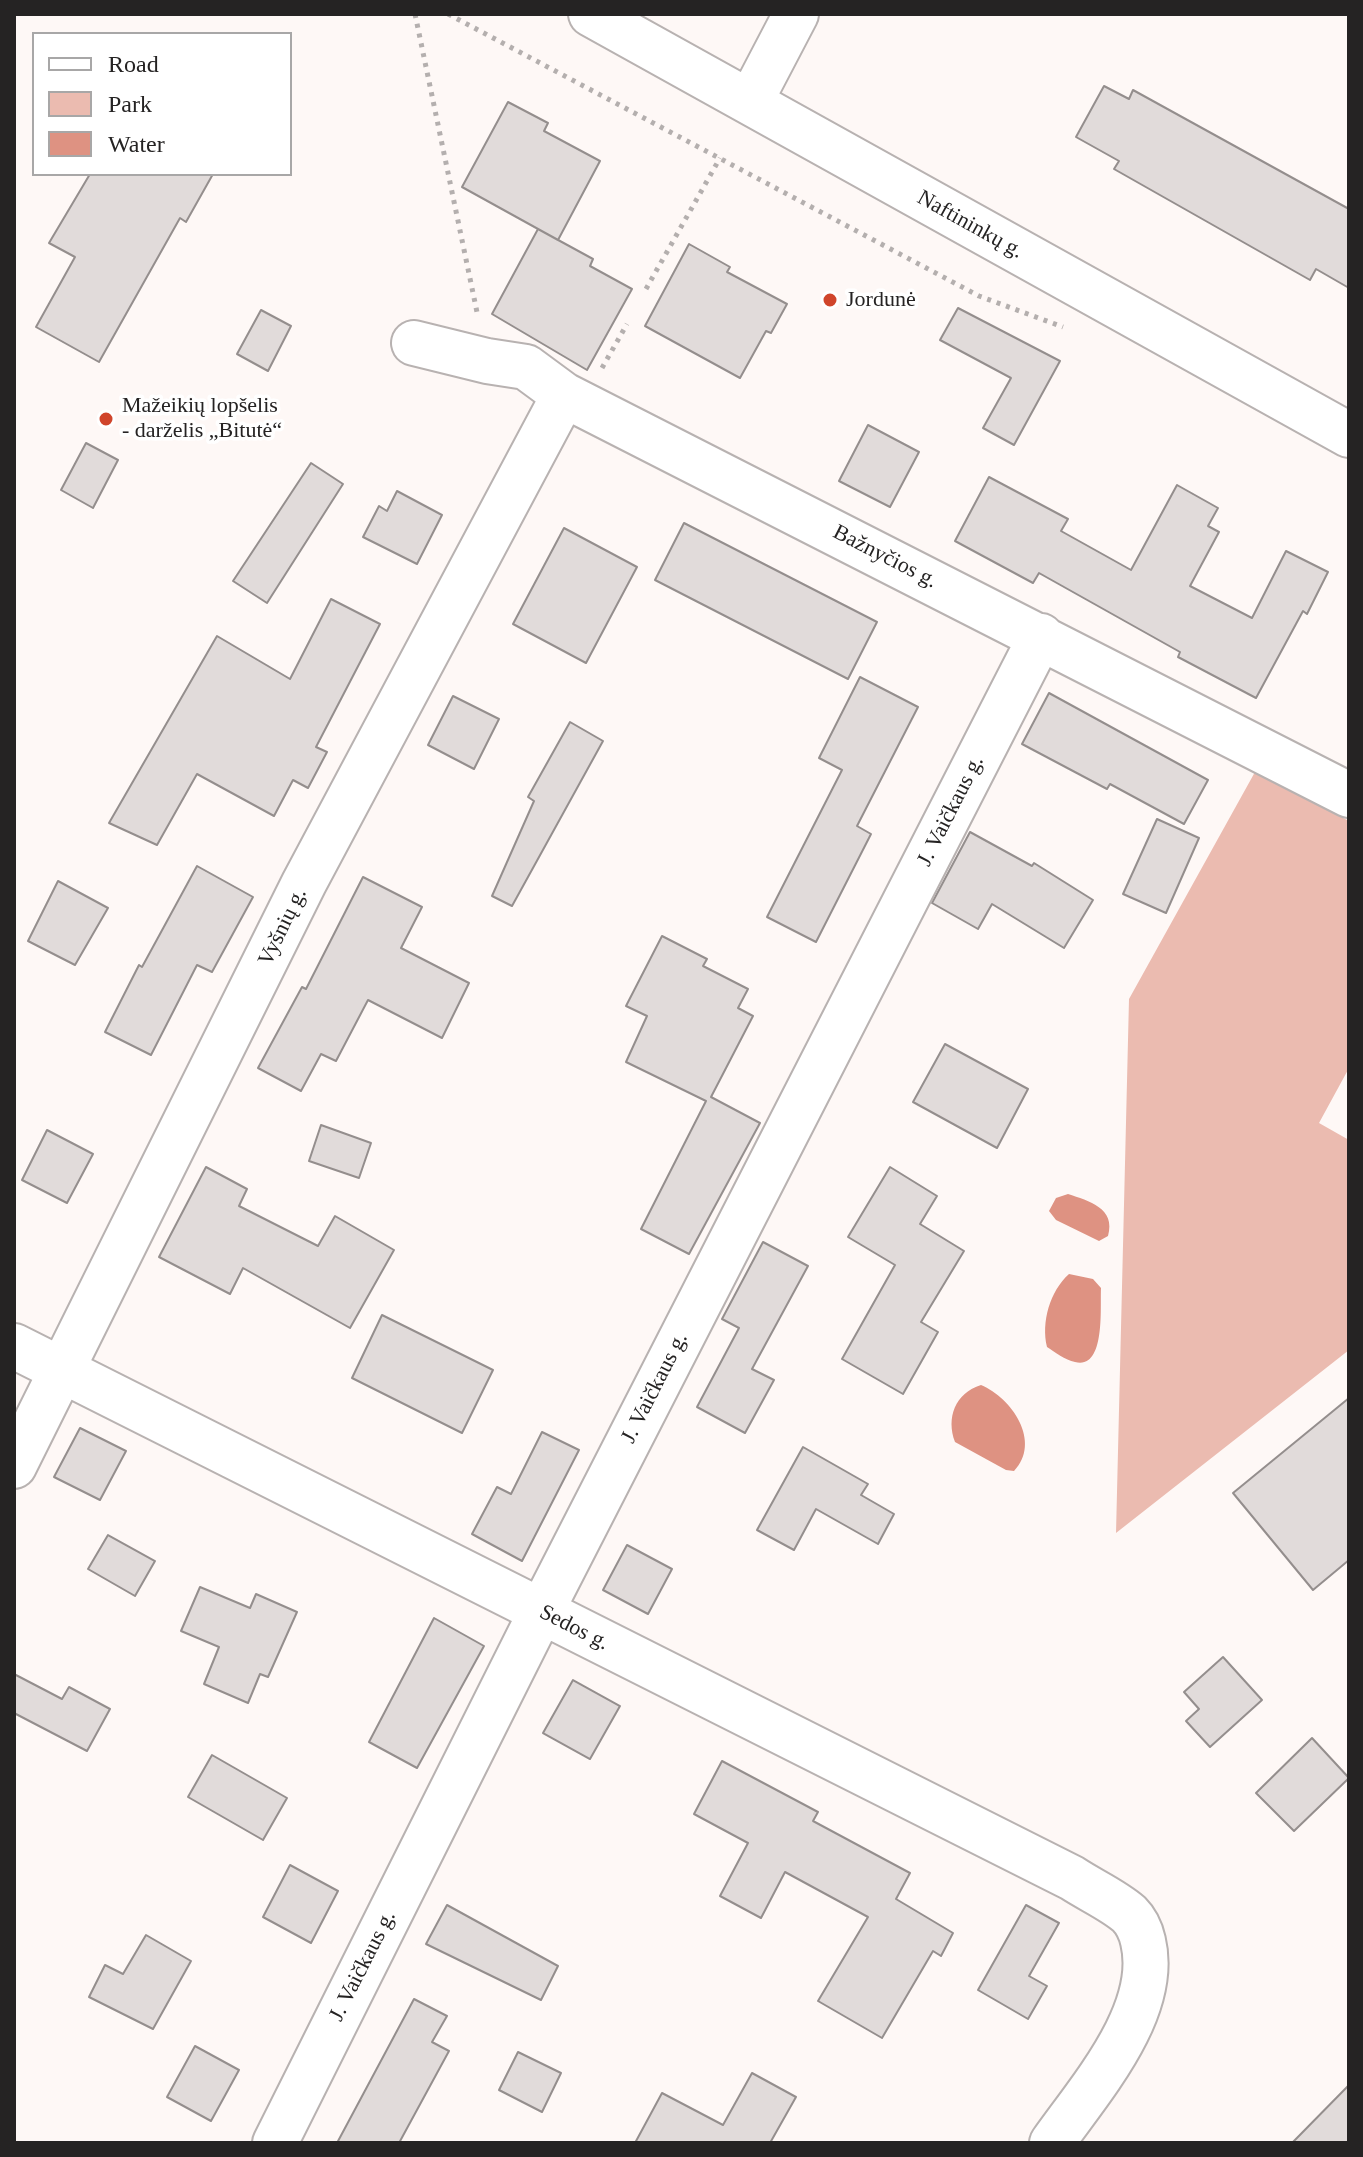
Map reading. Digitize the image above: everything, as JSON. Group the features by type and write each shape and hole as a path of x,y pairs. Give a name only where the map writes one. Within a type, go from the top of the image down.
{"street":[{"name":"Naftininkų g.","path":"591,14 1349,435"},
{"path":"750,102 796,14"},
{"name":"Bažnyčios g.","path":"414,343 526,367 573,399 1346,787"},
{"name":"Vyšnių g.","path":"14,1466 304,883 573,399"},
{"name":"J. Vaičkaus g.","path":"275,2143 541,1612 1041,636"},
{"name":"Sedos g.","path":"14,1346 1072,1878 1131,1915 1141,1933 1147,1957 1144,1989 1107,2065 1052,2143"}],"path":[{"path":"415,14 487,361"},
{"path":"448,14 979,296 1075,332"},
{"path":"646,289 720,158"},
{"path":"573,399 627,324"}],"green space":[{"path":"1255,772 1349,821 1349,1068 1319,1123 1349,1140 1349,1350 1116,1533 1129,999"}],"water":[{"path":"1068,1194 1092,1203 1104,1212 1108,1219 1108,1236 1099,1241 1056,1220 1049,1211 1056,1198"},
{"path":"1069,1274 1093,1279 1101,1288 1097,1347 1085,1362 1060,1356 1047,1347 1045,1337 1046,1317 1052,1298"},
{"path":"981,1385 1003,1400 1020,1422 1025,1447 1022,1460 1014,1471 1006,1470 955,1442 952,1416 955,1408 965,1394"}],"building":[{"path":"1104,86 1129,99 1133,90 1349,209 1349,288 1316,269 1310,280 1114,169 1119,161 1076,137"},
{"path":"508,102 548,123 544,131 600,161 558,240 462,187"},
{"path":"89,176 212,176 186,222 180,218 99,362 36,327 75,257 49,243"},
{"path":"538,229 593,259 590,266 632,289 587,370 492,314"},
{"path":"689,244 730,267 727,272 787,304 771,333 766,331 740,378 645,326"},
{"path":"958,308 1060,361 1014,445 983,428 1011,378 940,340"},
{"path":"261,310 291,326 268,371 237,354"},
{"path":"868,425 919,452 890,507 839,481"},
{"path":"86,443 118,460 93,508 61,490"},
{"path":"311,463 343,484 267,603 233,581"},
{"path":"989,477 1068,519 1061,531 1131,570 1177,485 1218,508 1208,526 1219,532 1190,586 1252,618 1286,551 1328,572 1307,614 1303,611 1256,698 1178,657 1180,652 1039,573 1033,583 955,541"},
{"path":"397,491 442,515 417,564 363,537 379,506 387,511"},
{"path":"684,523 877,622 848,679 655,580"},
{"path":"564,528 637,567 586,663 513,624"},
{"path":"331,599 380,624 316,747 327,752 308,788 293,780 274,816 197,774 157,845 109,823 217,636 290,679"},
{"path":"860,677 918,707 857,826 871,834 816,942 767,917 842,770 819,758"},
{"path":"1049,693 1208,780 1184,824 1110,784 1107,789 1022,744"},
{"path":"453,696 499,719 474,769 428,745"},
{"path":"570,722 603,741 512,906 492,896 534,801 528,797"},
{"path":"1157,819 1199,838 1166,913 1123,894"},
{"path":"970,832 1032,866 1034,863 1093,900 1064,948 992,904 978,929 932,903"},
{"path":"197,866 253,897 212,972 197,965 151,1055 105,1032 139,965 142,967"},
{"path":"363,877 422,907 401,948 469,983 442,1038 368,1000 336,1061 321,1054 301,1091 258,1068 302,987 306,989"},
{"path":"58,881 108,908 75,965 28,941"},
{"path":"662,936 707,959 703,966 748,989 738,1008 753,1016 711,1097 760,1123 689,1254 641,1229 706,1101 626,1062 647,1016 626,1006"},
{"path":"945,1044 1028,1089 997,1148 913,1102"},
{"path":"321,1125 371,1143 359,1178 309,1161"},
{"path":"47,1130 93,1154 67,1203 22,1180"},
{"path":"206,1167 247,1189 239,1206 318,1246 335,1216 394,1250 350,1328 243,1268 230,1294 159,1257"},
{"path":"890,1167 937,1196 920,1224 964,1251 921,1322 938,1332 903,1394 842,1359 895,1265 848,1237"},
{"path":"763,1242 808,1266 752,1369 774,1380 745,1433 697,1407 739,1328 722,1319"},
{"path":"382,1315 493,1370 462,1433 352,1378"},
{"path":"1349,1398 1349,1560 1313,1590 1233,1493"},
{"path":"80,1428 126,1451 100,1500 54,1477"},
{"path":"542,1432 579,1450 522,1561 472,1534 497,1487 511,1494"},
{"path":"803,1447 868,1484 861,1495 894,1514 878,1544 816,1509 794,1550 757,1530"},
{"path":"108,1535 155,1561 135,1596 88,1569"},
{"path":"627,1545 672,1569 648,1614 603,1590"},
{"path":"200,1587 250,1608 256,1594 297,1612 268,1677 260,1674 248,1703 204,1684 219,1647 181,1631"},
{"path":"434,1618 484,1646 417,1768 369,1742"},
{"path":"1223,1657 1262,1700 1210,1747 1186,1721 1199,1709 1184,1692"},
{"path":"14,1674 62,1699 69,1687 110,1709 87,1751 14,1713"},
{"path":"573,1680 620,1706 590,1759 543,1733"},
{"path":"1312,1738 1349,1778 1294,1831 1256,1793"},
{"path":"212,1755 287,1798 263,1840 188,1797"},
{"path":"722,1761 818,1812 813,1821 910,1873 896,1899 953,1933 941,1956 933,1951 882,2038 818,2001 868,1917 785,1872 761,1918 720,1896 748,1843 694,1814"},
{"path":"290,1865 338,1891 311,1943 263,1917"},
{"path":"447,1905 558,1966 541,2000 426,1944"},
{"path":"1026,1905 1059,1923 1029,1976 1047,1986 1028,2019 978,1990"},
{"path":"146,1935 191,1961 153,2029 89,1997 105,1965 123,1974"},
{"path":"414,1999 447,2016 432,2042 449,2051 399,2143 337,2143"},
{"path":"195,2046 239,2070 211,2121 167,2097"},
{"path":"518,2052 561,2073 542,2112 499,2090"},
{"path":"752,2073 796,2097 770,2143 635,2143 662,2093 723,2125"},
{"path":"1349,2085 1349,2143 1292,2143"}],"place":[{"name":"Jordunė","path":"830,300"},
{"name":"Mažeikių lopšelis - darželis „Bitutė“","path":"106,419"}]}
